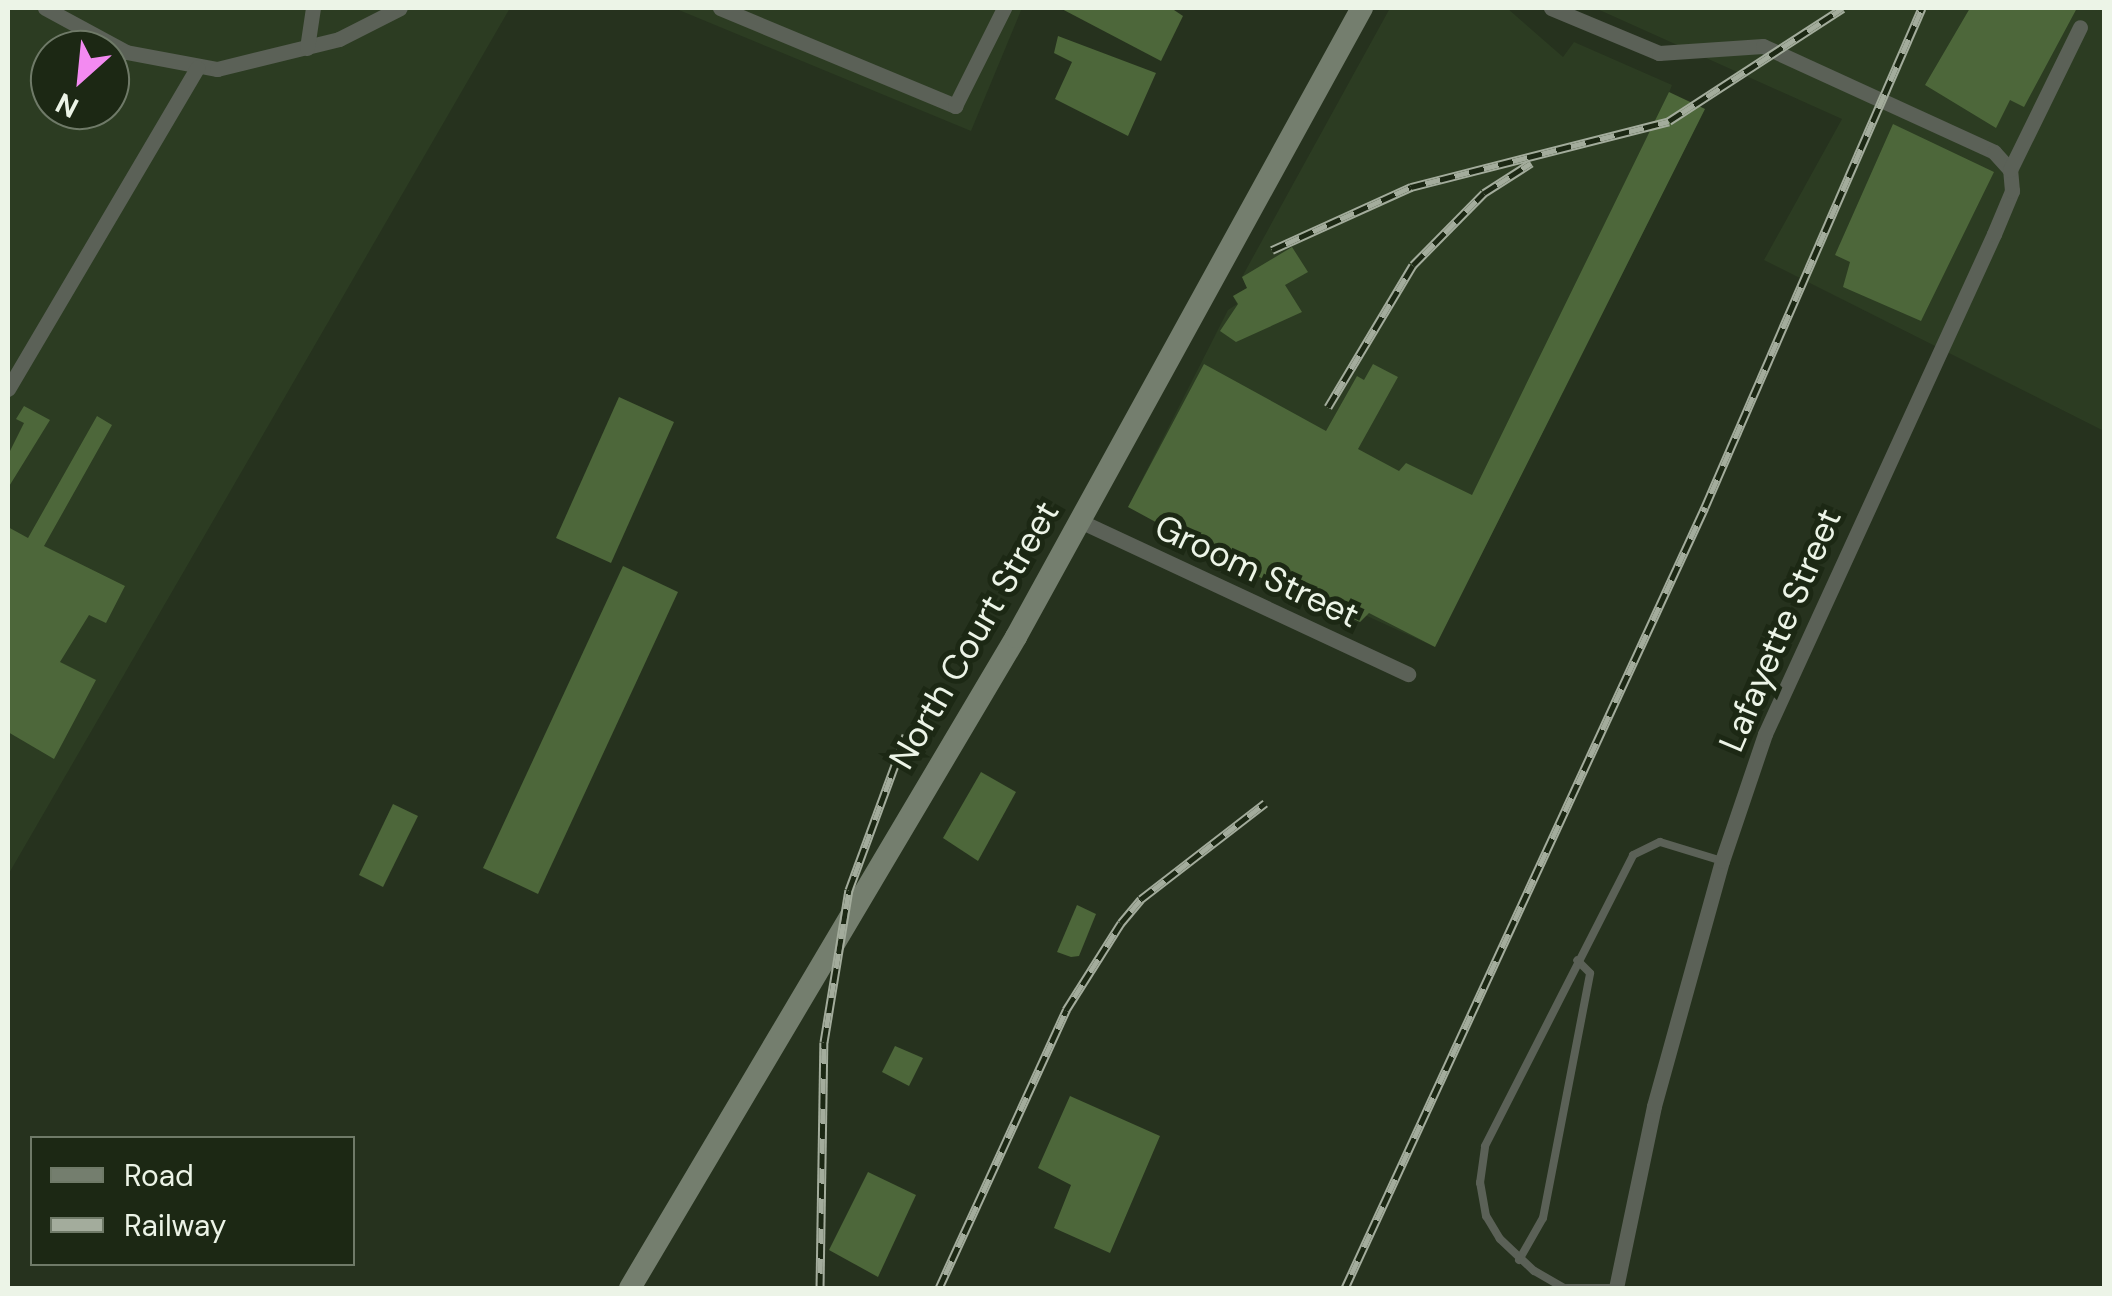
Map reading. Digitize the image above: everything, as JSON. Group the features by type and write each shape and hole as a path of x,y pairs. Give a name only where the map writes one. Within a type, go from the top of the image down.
{"main road":[{"name":"North Court Street","path":"630,1288 1082,522 1362,8"}],"street":[{"path":"45,8 126,52 196,68 239,66 307,48 400,8"},
{"path":"307,48 313,8"},
{"path":"720,8 956,106 1004,8"},
{"path":"1551,8 1659,53 1764,46 1994,152 2010,170"},
{"name":"Lafayette Street","path":"1614,1288 1641,1156 1722,860 1800,651 1994,234 2012,191 2010,170 2080,27"},
{"path":"8,388 196,68"},
{"name":"Groom Street","path":"1082,522 1408,674"}],"lane":[{"path":"1614,1288 1564,1288 1519,1260 1486,1216 1484,1146 1632,855 1660,842 1722,860"},
{"path":"1519,1260 1544,1218 1590,972 1577,960"}],"shaded area":[{"path":"8,8 510,8 8,875"},
{"path":"674,8 1022,8 971,131"},
{"path":"1390,8 1507,8 1563,57 1574,42 1672,85 1669,93 1705,109 1435,647 1128,507 1228,310 1237,304 1233,296 1247,288 1242,277"},
{"path":"1595,8 2104,8 2104,431 1764,260 1842,119"}],"building":[{"path":"1060,8 1171,8 1183,16 1161,61"},
{"path":"1970,8 2077,8 2024,107 2010,100 1996,128 1925,85"},
{"path":"1058,36 1156,73 1128,136 1055,99 1072,62 1054,53"},
{"path":"1669,92 1705,109 1435,647 1369,613 1360,622 1246,571 1128,507 1204,364 1326,431 1357,376 1364,380 1373,364 1398,377 1358,449 1399,471 1406,463 1472,495"},
{"path":"1893,124 1994,172 1921,321 1843,287 1850,262 1835,255"},
{"path":"1292,247 1308,272 1285,285 1302,312 1236,342 1220,331 1238,304 1233,296 1247,288 1242,277"},
{"path":"619,397 674,422 611,563 556,538"},
{"path":"24,406 50,420 8,488 8,455 24,423 16,419"},
{"path":"97,416 112,425 44,546 125,586 106,623 89,615 60,662 96,680 54,759 8,732 8,527 28,538"},
{"path":"623,566 678,592 538,894 483,868"},
{"path":"981,772 1016,792 978,861 943,838"},
{"path":"393,804 418,816 383,887 359,875"},
{"path":"1077,905 1096,914 1079,956 1071,957 1057,952"},
{"path":"895,1046 923,1058 909,1086 882,1072"},
{"path":"1070,1096 1160,1136 1110,1253 1054,1228 1071,1185 1038,1168"},
{"path":"868,1172 916,1195 878,1277 829,1250"}],"railway":[{"path":"1272,250 1411,187 1669,121 1843,8"},
{"path":"1345,1288 1705,507 1922,8"},
{"path":"1328,407 1413,265 1484,193 1531,163"},
{"path":"820,1288 824,1042 849,890 906,735"},
{"path":"939,1288 1066,1010 1121,923 1141,899 1265,803"}]}
